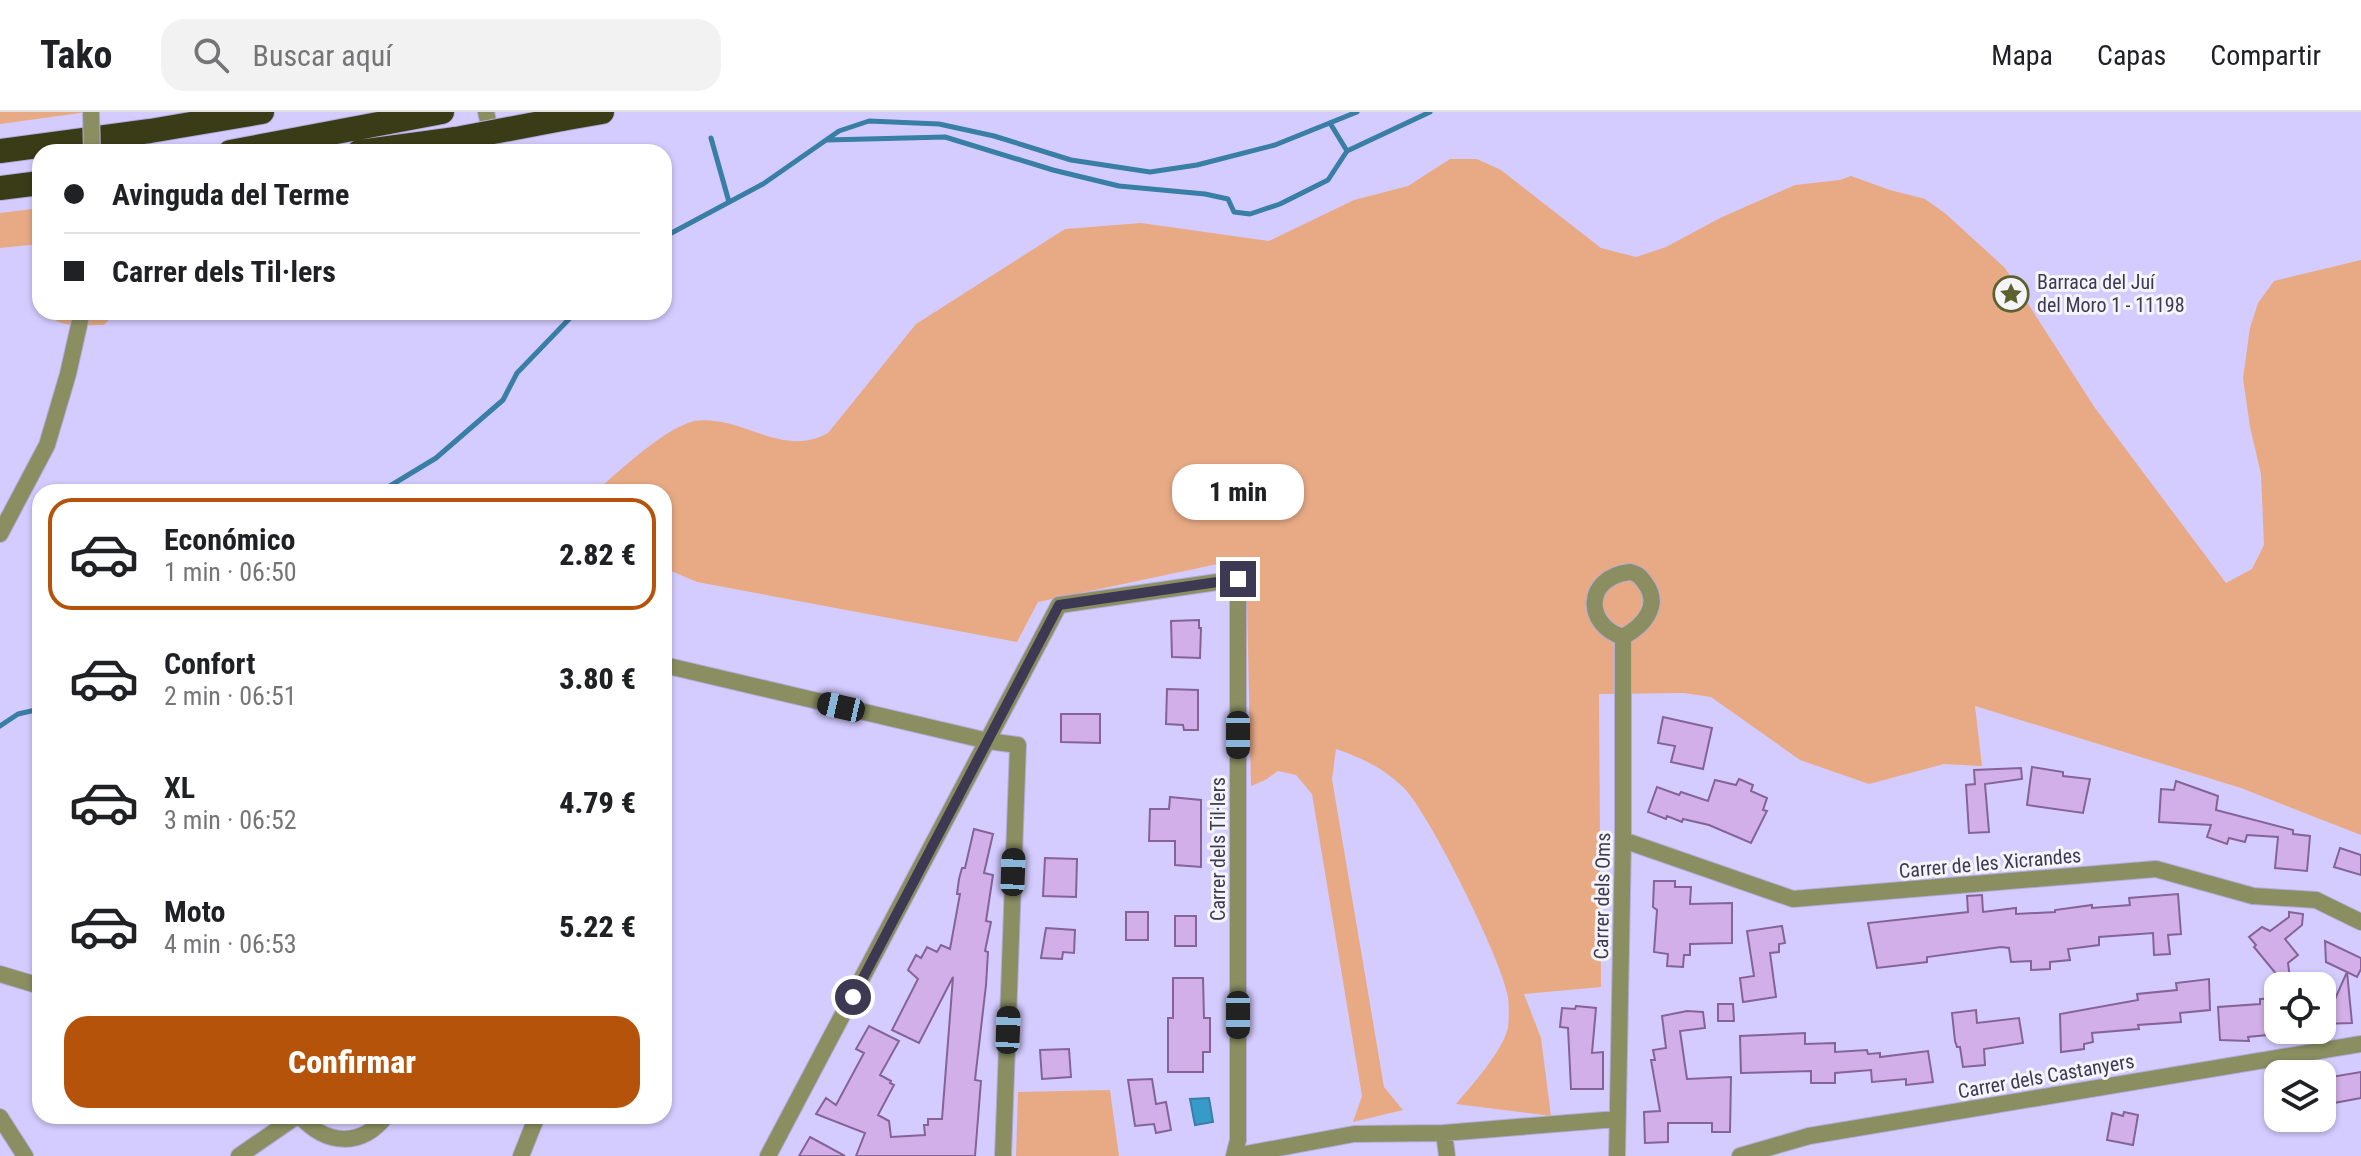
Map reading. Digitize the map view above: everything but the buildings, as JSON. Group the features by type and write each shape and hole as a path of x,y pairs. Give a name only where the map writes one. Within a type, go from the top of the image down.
{"highway":[{"path":"150,131 214,112"},
{"path":"52,144 262,112"},
{"path":"272,144 442,112"},
{"path":"419,144 602,112"},
{"path":"0,151 32,147"},
{"path":"0,188 32,184"}],"street":[{"path":"91,112 92,144"},
{"path":"486,112 493,144"},
{"path":"0,534 47,445 80,320"},
{"name":"Carrer dels Til·lers","path":"988,741 1059,605 1238,579 1238,1140 1234,1156"},
{"name":"Carrer dels Oms","path":"1617,1156 1623,637"},
{"path":"672,667 988,741 1018,745 1003,1156"},
{"path":"768,1156 988,741"},
{"name":"Carrer de les Xicrandes","path":"1623,840 1793,899 2156,869 2253,896 2316,900 2361,922"},
{"path":"0,974 32,984"},
{"name":"Carrer dels Castanyers","path":"1740,1156 1809,1136 2361,1044"},
{"path":"0,1117 25,1156"},
{"path":"1234,1156 1257,1155 1354,1134 1444,1133 1617,1119"},
{"path":"239,1156 287,1124"},
{"path":"307,1124 321,1135 338,1139 366,1134 377,1124"},
{"path":"521,1156 534,1124"},
{"path":"1444,1133 1447,1156"}],"shaded area":[{"path":"0,112 88,112 0,124"},
{"path":"1450,159 1477,159 1501,170 1601,248 1636,257 1666,247 1720,218 1795,185 1851,176 1925,199 2005,268 2095,408 2226,583 2252,569 2264,545 2261,474 2243,378 2250,328 2258,303 2274,281 2361,260 2361,835 2241,788 1975,706 1982,766 1944,764 1869,784 1800,760 1711,697 1684,693 1599,694 1601,987 1524,994 1541,1038 1551,1116 1456,1104 1486,1068 1505,1037 1509,1008 1503,979 1464,889 1416,803 1404,788 1380,769 1336,749 1332,779 1384,1087 1403,1110 1353,1122 1362,1096 1312,794 1296,775 1278,771 1251,786 1246,558 1038,602 1017,642 697,582 672,571 672,484 604,484 672,430 695,421 729,424 794,441 811,440 828,433 916,324 1065,229 1141,223 1269,241 1354,200 1408,186"},
{"path":"32,209 32,245 0,248 0,213"},
{"path":"55,320 109,320 104,325"},
{"path":"1110,1090 1119,1156 1016,1156 1018,1092"}],"water":[{"path":"1209,1098 1213,1122 1195,1125 1190,1099"}],"waterway":[{"path":"672,233 763,184 839,131 869,121 939,124 994,136 1071,160 1150,172 1197,165 1275,145 1357,112"},
{"path":"827,140 945,137 1053,170 1119,186 1228,199 1234,212 1250,214 1280,204 1328,180 1347,151 1430,112"},
{"path":"1330,123 1347,151"},
{"path":"711,138 729,202"},
{"path":"393,484 436,458 503,400 517,373 568,320"},
{"path":"0,726 18,714 32,711"}],"place":[{"name":"Barraca del Juí del Moro 1 - 11198","path":"2011,294"}],"route":[{"path":"853,997 1059,605 1238,579"}]}
